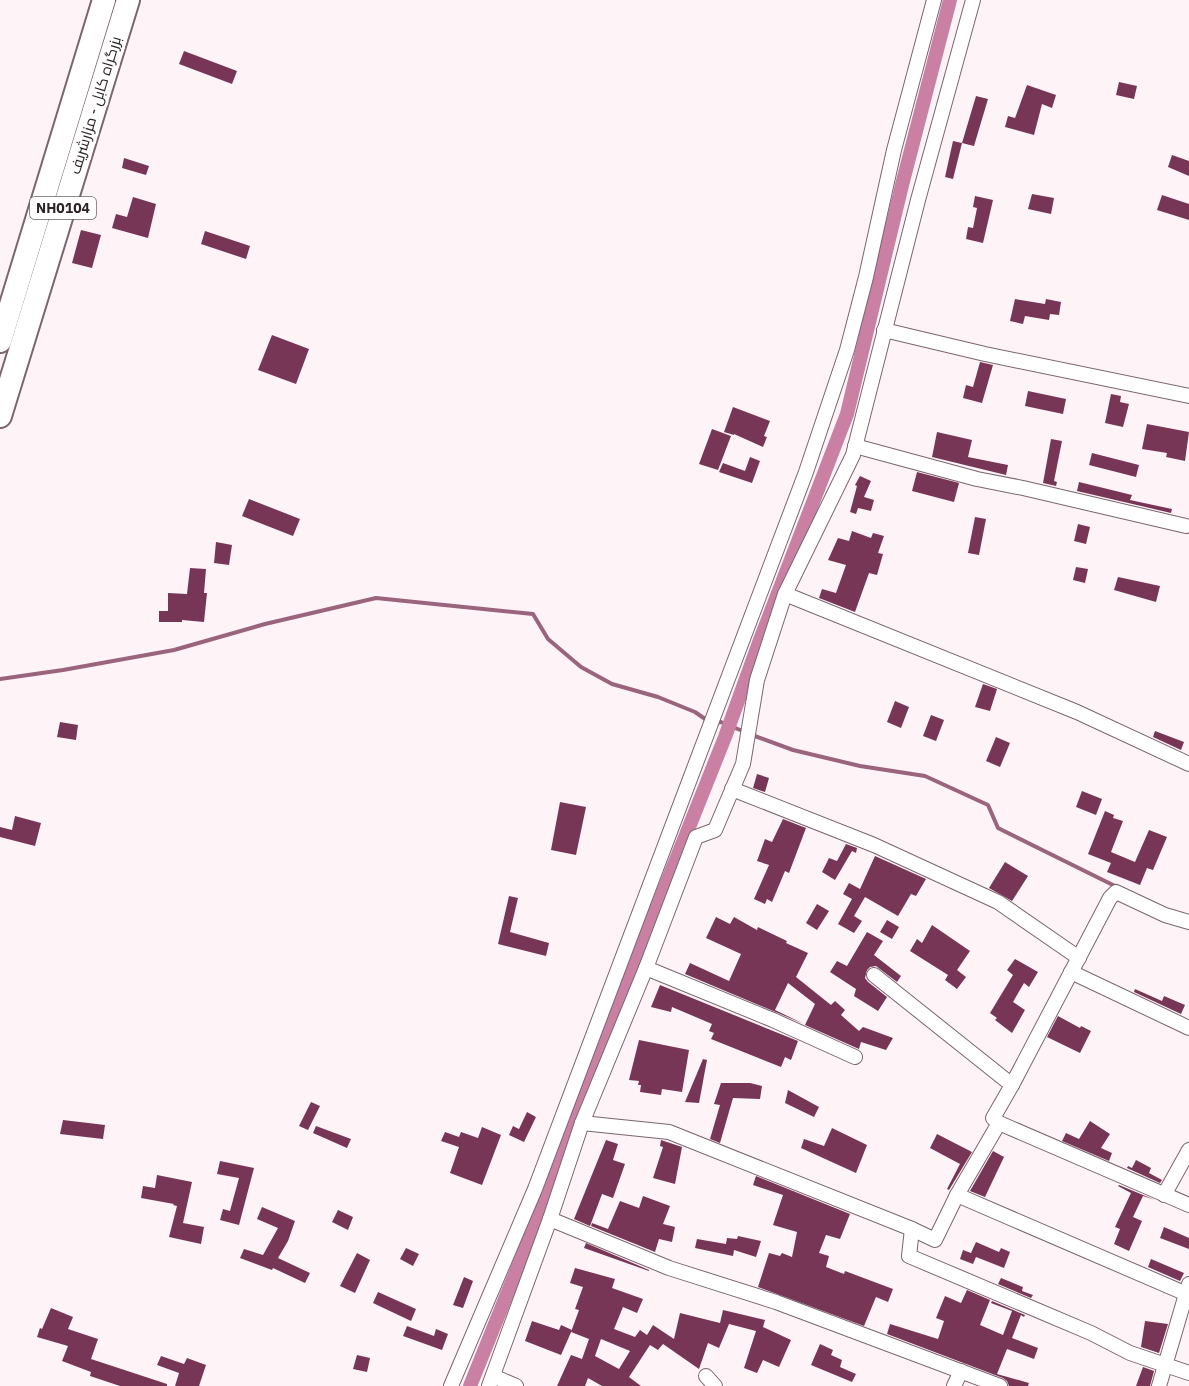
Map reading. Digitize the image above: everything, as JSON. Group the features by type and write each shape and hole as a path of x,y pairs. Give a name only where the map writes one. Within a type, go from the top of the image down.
{"highway":[{"name":"بزرگراه کابل - مزارشریف","path":"0,341 104,0"},
{"name":"بزرگراه کابل - مزارشریف","path":"0,416 128,0"}],"street":[{"path":"451,1386 535,1189 806,472 846,350 866,277 894,150 934,0"},
{"path":"516,1386 491,1381 582,1123 646,968 696,837 715,830 743,764 757,680 785,594 853,455 884,330 973,0"},
{"path":"884,330 985,354 1189,396"},
{"path":"855,446 977,479 1186,526"},
{"path":"785,594 1077,712 1189,764"},
{"path":"732,789 874,845 998,902 1079,958"},
{"path":"1189,922 1165,915 1116,892 1110,898 993,1118 999,1123 1189,1205"},
{"path":"646,968 773,1020 855,1058"},
{"path":"1071,972 1189,1029"},
{"path":"874,975 1012,1085"},
{"path":"582,1123 669,1132 935,1240 957,1195 999,1123"},
{"path":"1164,1194 1189,1150"},
{"path":"957,1195 1188,1291 1159,1386"},
{"path":"550,1219 669,1268 776,1302 1000,1386"},
{"path":"912,1229 909,1256 1091,1333 1130,1353 1189,1373"},
{"path":"954,1386 961,1371"}],"building":[{"path":"184,51 237,71 232,84 179,64"},
{"path":"1119,82 1137,86 1134,99 1116,95"},
{"path":"1027,85 1056,95 1052,108 1042,104 1034,135 1005,127 1008,116 1015,118"},
{"path":"976,96 988,99 974,146 962,143"},
{"path":"953,141 962,143 953,179 945,177"},
{"path":"1172,155 1189,161 1189,176 1168,167"},
{"path":"124,158 149,166 146,175 122,168"},
{"path":"1032,194 1054,198 1051,214 1028,209"},
{"path":"1162,195 1189,204 1189,220 1157,210"},
{"path":"975,196 993,200 983,243 966,239 968,227 973,228 977,208 973,207"},
{"path":"133,197 156,204 148,238 112,228 116,214 127,217"},
{"path":"81,230 101,235 92,268 72,263"},
{"path":"205,231 250,246 246,259 201,244"},
{"path":"1015,299 1045,304 1046,299 1061,302 1059,315 1050,314 1049,320 1025,316 1023,324 1010,321"},
{"path":"272,335 309,349 296,384 258,370"},
{"path":"980,362 993,365 982,403 963,398 966,385 973,387"},
{"path":"1028,391 1066,399 1063,414 1025,406"},
{"path":"1111,394 1121,396 1120,402 1129,404 1123,427 1105,423"},
{"path":"733,407 770,421 764,436 767,437 763,447 724,432"},
{"path":"1147,424 1189,432 1185,461 1166,457 1167,453 1142,449"},
{"path":"712,429 731,436 718,470 699,464"},
{"path":"937,432 972,440 968,457 1008,465 1006,475 932,457"},
{"path":"1051,439 1062,441 1054,481 1057,482 1056,486 1043,483"},
{"path":"1092,453 1139,465 1136,477 1089,465"},
{"path":"750,457 760,461 752,483 719,472 723,463 745,471"},
{"path":"917,472 959,483 954,502 912,491"},
{"path":"860,476 871,481 864,497 874,500 871,511 858,508 856,514 850,512 857,486 855,485"},
{"path":"1079,482 1132,495 1130,500 1172,509 1171,513 1077,491"},
{"path":"249,499 300,519 293,536 242,516"},
{"path":"975,517 986,519 979,555 968,553"},
{"path":"1078,524 1090,527 1086,544 1074,541"},
{"path":"852,531 871,538 873,533 884,536 878,553 883,554 877,575 869,573 855,612 819,598 822,589 836,593 846,565 828,560 838,538 849,541"},
{"path":"216,542 232,545 229,565 214,563"},
{"path":"1076,567 1088,569 1085,583 1073,580"},
{"path":"190,568 206,569 204,593 207,593 204,622 182,620 182,622 159,622 159,611 168,611 168,593 187,594"},
{"path":"1118,577 1160,586 1156,602 1114,590"},
{"path":"983,684 997,689 990,711 975,707"},
{"path":"895,701 909,707 901,728 887,722"},
{"path":"931,715 944,720 936,741 923,736"},
{"path":"60,722 78,725 76,740 57,737"},
{"path":"1155,731 1184,742 1181,750 1153,737"},
{"path":"996,737 1010,743 1000,767 986,761"},
{"path":"757,774 769,778 765,792 753,788"},
{"path":"1082,791 1102,799 1096,815 1076,807"},
{"path":"560,802 586,807 576,855 551,850"},
{"path":"1105,811 1114,815 1113,818 1123,821 1111,852 1135,862 1149,830 1167,837 1153,870 1147,868 1140,885 1107,872 1111,863 1088,854"},
{"path":"15,816 41,823 35,846 0,837 0,827 12,830"},
{"path":"783,819 806,828 789,873 785,871 772,902 767,899 765,904 754,899 769,865 757,861 765,839 772,842"},
{"path":"846,844 857,848 856,853 852,851 835,880 822,872 829,858 837,861"},
{"path":"875,856 926,879 916,896 911,894 898,916 865,897 854,916 862,921 854,933 838,924 852,899 843,894 849,883 860,889"},
{"path":"1005,862 1028,876 1012,901 989,888"},
{"path":"509,896 518,898 510,932 549,943 546,956 498,944"},
{"path":"817,904 829,911 817,930 806,923"},
{"path":"716,917 730,924 734,917 808,953 796,977 831,1005 835,1001 845,1010 841,1015 859,1031 863,1027 893,1038 886,1050 861,1042 859,1049 805,1025 815,1004 788,983 775,1010 804,1024 685,974 690,963 729,981 741,954 706,938"},
{"path":"887,920 899,927 892,939 880,932"},
{"path":"932,925 970,951 957,970 966,977 957,989 945,980 948,975 910,951 917,939 922,943"},
{"path":"867,932 883,941 874,955 901,976 897,982 876,966 867,970 865,978 887,997 878,1011 854,996 856,989 830,972 837,961 847,966"},
{"path":"1015,959 1038,972 1029,987 1024,983 1013,1002 1025,1010 1012,1033 995,1020 997,1018 990,1013 1013,975 1007,970"},
{"path":"660,985 798,1041 791,1060 785,1057 781,1067 711,1039 714,1033 709,1031 712,1024 672,1007 671,1012 651,1007"},
{"path":"1135,989 1162,1001 1164,996 1185,1005 1181,1014 1134,992"},
{"path":"1058,1016 1080,1028 1081,1026 1091,1031 1080,1053 1047,1037"},
{"path":"639,1040 689,1050 682,1092 662,1089 661,1095 640,1092 639,1081 629,1080"},
{"path":"703,1059 707,1060 699,1103 685,1102"},
{"path":"721,1083 750,1083 762,1086 760,1099 733,1098 720,1143 710,1139 720,1105 714,1104"},
{"path":"788,1090 819,1107 814,1117 785,1103"},
{"path":"311,1102 320,1106 308,1130 299,1126"},
{"path":"527,1112 536,1117 524,1142 509,1135 513,1126 519,1129"},
{"path":"63,1120 105,1125 103,1139 60,1134"},
{"path":"1090,1121 1110,1134 1101,1148 1112,1153 1109,1161 1062,1141 1066,1133 1079,1139"},
{"path":"316,1126 351,1139 347,1148 313,1133"},
{"path":"482,1127 501,1135 482,1185 450,1173 459,1147 441,1141 445,1132 459,1137 461,1132 478,1138"},
{"path":"832,1128 867,1145 856,1173 801,1148 804,1139 824,1146"},
{"path":"937,1134 972,1152 949,1190 947,1189 960,1164 930,1148"},
{"path":"606,1140 618,1144 613,1160 625,1164 613,1198 602,1194 590,1226 574,1219"},
{"path":"661,1140 682,1147 675,1184 653,1178 663,1147 660,1146"},
{"path":"993,1151 1004,1157 985,1197 970,1191"},
{"path":"1136,1160 1151,1168 1149,1173 1162,1180 1160,1183 1127,1168 1128,1166 1132,1168"},
{"path":"220,1161 254,1168 239,1225 220,1220 223,1209 230,1211 239,1178 217,1174"},
{"path":"157,1175 192,1182 183,1223 204,1227 201,1244 169,1237 177,1206 141,1198 143,1186 155,1188"},
{"path":"756,1176 850,1214 840,1239 826,1235 819,1253 829,1256 826,1267 844,1274 845,1271 893,1289 888,1302 876,1297 864,1326 758,1287 769,1253 780,1256 782,1253 792,1257 797,1232 773,1225 783,1195 753,1185"},
{"path":"1119,1185 1155,1200 1143,1196 1133,1217 1142,1221 1129,1251 1114,1244 1120,1229 1115,1227 1131,1193"},
{"path":"643,1196 670,1206 663,1224 675,1227 672,1242 659,1239 655,1252 591,1226 592,1223 608,1229 620,1201 639,1208"},
{"path":"262,1207 295,1221 288,1241 278,1258 310,1273 305,1283 273,1268 272,1270 240,1258 244,1249 263,1255 278,1228 257,1219"},
{"path":"338,1210 353,1217 348,1230 332,1222"},
{"path":"1164,1227 1189,1238 1189,1249 1160,1238"},
{"path":"738,1236 761,1241 756,1257 734,1250 733,1256 695,1248 697,1239 726,1244 727,1238 737,1239"},
{"path":"976,1242 999,1252 1001,1248 1010,1252 1004,1268 976,1257 973,1264 960,1259 963,1250 971,1253"},
{"path":"586,1243 649,1270 649,1271 584,1248"},
{"path":"406,1248 419,1254 413,1266 400,1259"},
{"path":"357,1253 370,1260 355,1293 340,1286"},
{"path":"1151,1259 1184,1273 1180,1281 1148,1267"},
{"path":"575,1268 615,1279 612,1288 643,1299 637,1313 623,1307 614,1329 635,1337 640,1330 647,1335 653,1325 674,1339 680,1313 720,1323 723,1310 765,1320 763,1327 791,1340 779,1367 763,1360 757,1373 744,1368 756,1331 729,1324 719,1348 708,1343 699,1369 663,1344 658,1350 650,1345 629,1377 641,1386 602,1386 588,1378 585,1386 557,1386 571,1355 582,1359 589,1339 571,1332 579,1310 575,1309 583,1287 570,1283","holes":["601,1339 630,1351 619,1369 595,1356"]},
{"path":"464,1277 473,1281 463,1308 453,1305"},
{"path":"1001,1278 1023,1287 1022,1291 1033,1295 1031,1298 998,1284"},
{"path":"967,1290 990,1300 980,1325 1003,1335 1012,1311 991,1303 992,1301 1025,1315 1024,1317 1021,1315 1012,1338 1038,1348 1034,1359 1007,1349 997,1374 1029,1383 1028,1386 1009,1386 1003,1378 887,1334 890,1324 938,1339 944,1321 936,1318 945,1296 961,1303"},
{"path":"378,1292 416,1309 411,1321 373,1303"},
{"path":"51,1308 73,1317 68,1329 98,1339 91,1359 167,1384 167,1386 120,1386 90,1376 91,1372 62,1361 68,1346 37,1337"},
{"path":"532,1321 559,1330 561,1325 572,1330 561,1355 525,1341"},
{"path":"1145,1321 1168,1324 1159,1353 1141,1347"},
{"path":"407,1326 434,1336 436,1329 448,1334 442,1350 403,1336"},
{"path":"820,1344 833,1350 831,1355 842,1360 840,1367 856,1374 852,1382 811,1365"},
{"path":"357,1355 370,1358 367,1372 353,1369"},
{"path":"161,1356 184,1364 187,1358 206,1365 199,1386 175,1386 179,1373 157,1365"},
{"path":"1143,1367 1154,1371 1150,1386 1136,1386"}],"waterway":[{"path":"470,1386 532,1232 600,1050 725,737 847,414 902,185 950,0"},
{"path":"0,679 174,650 265,624 376,598 533,614 548,639 581,667 612,684 658,697 695,712 708,721"},
{"path":"715,723 721,722 745,732"},
{"path":"752,735 793,750 860,766 925,776 988,805 998,828 1117,887"}]}
